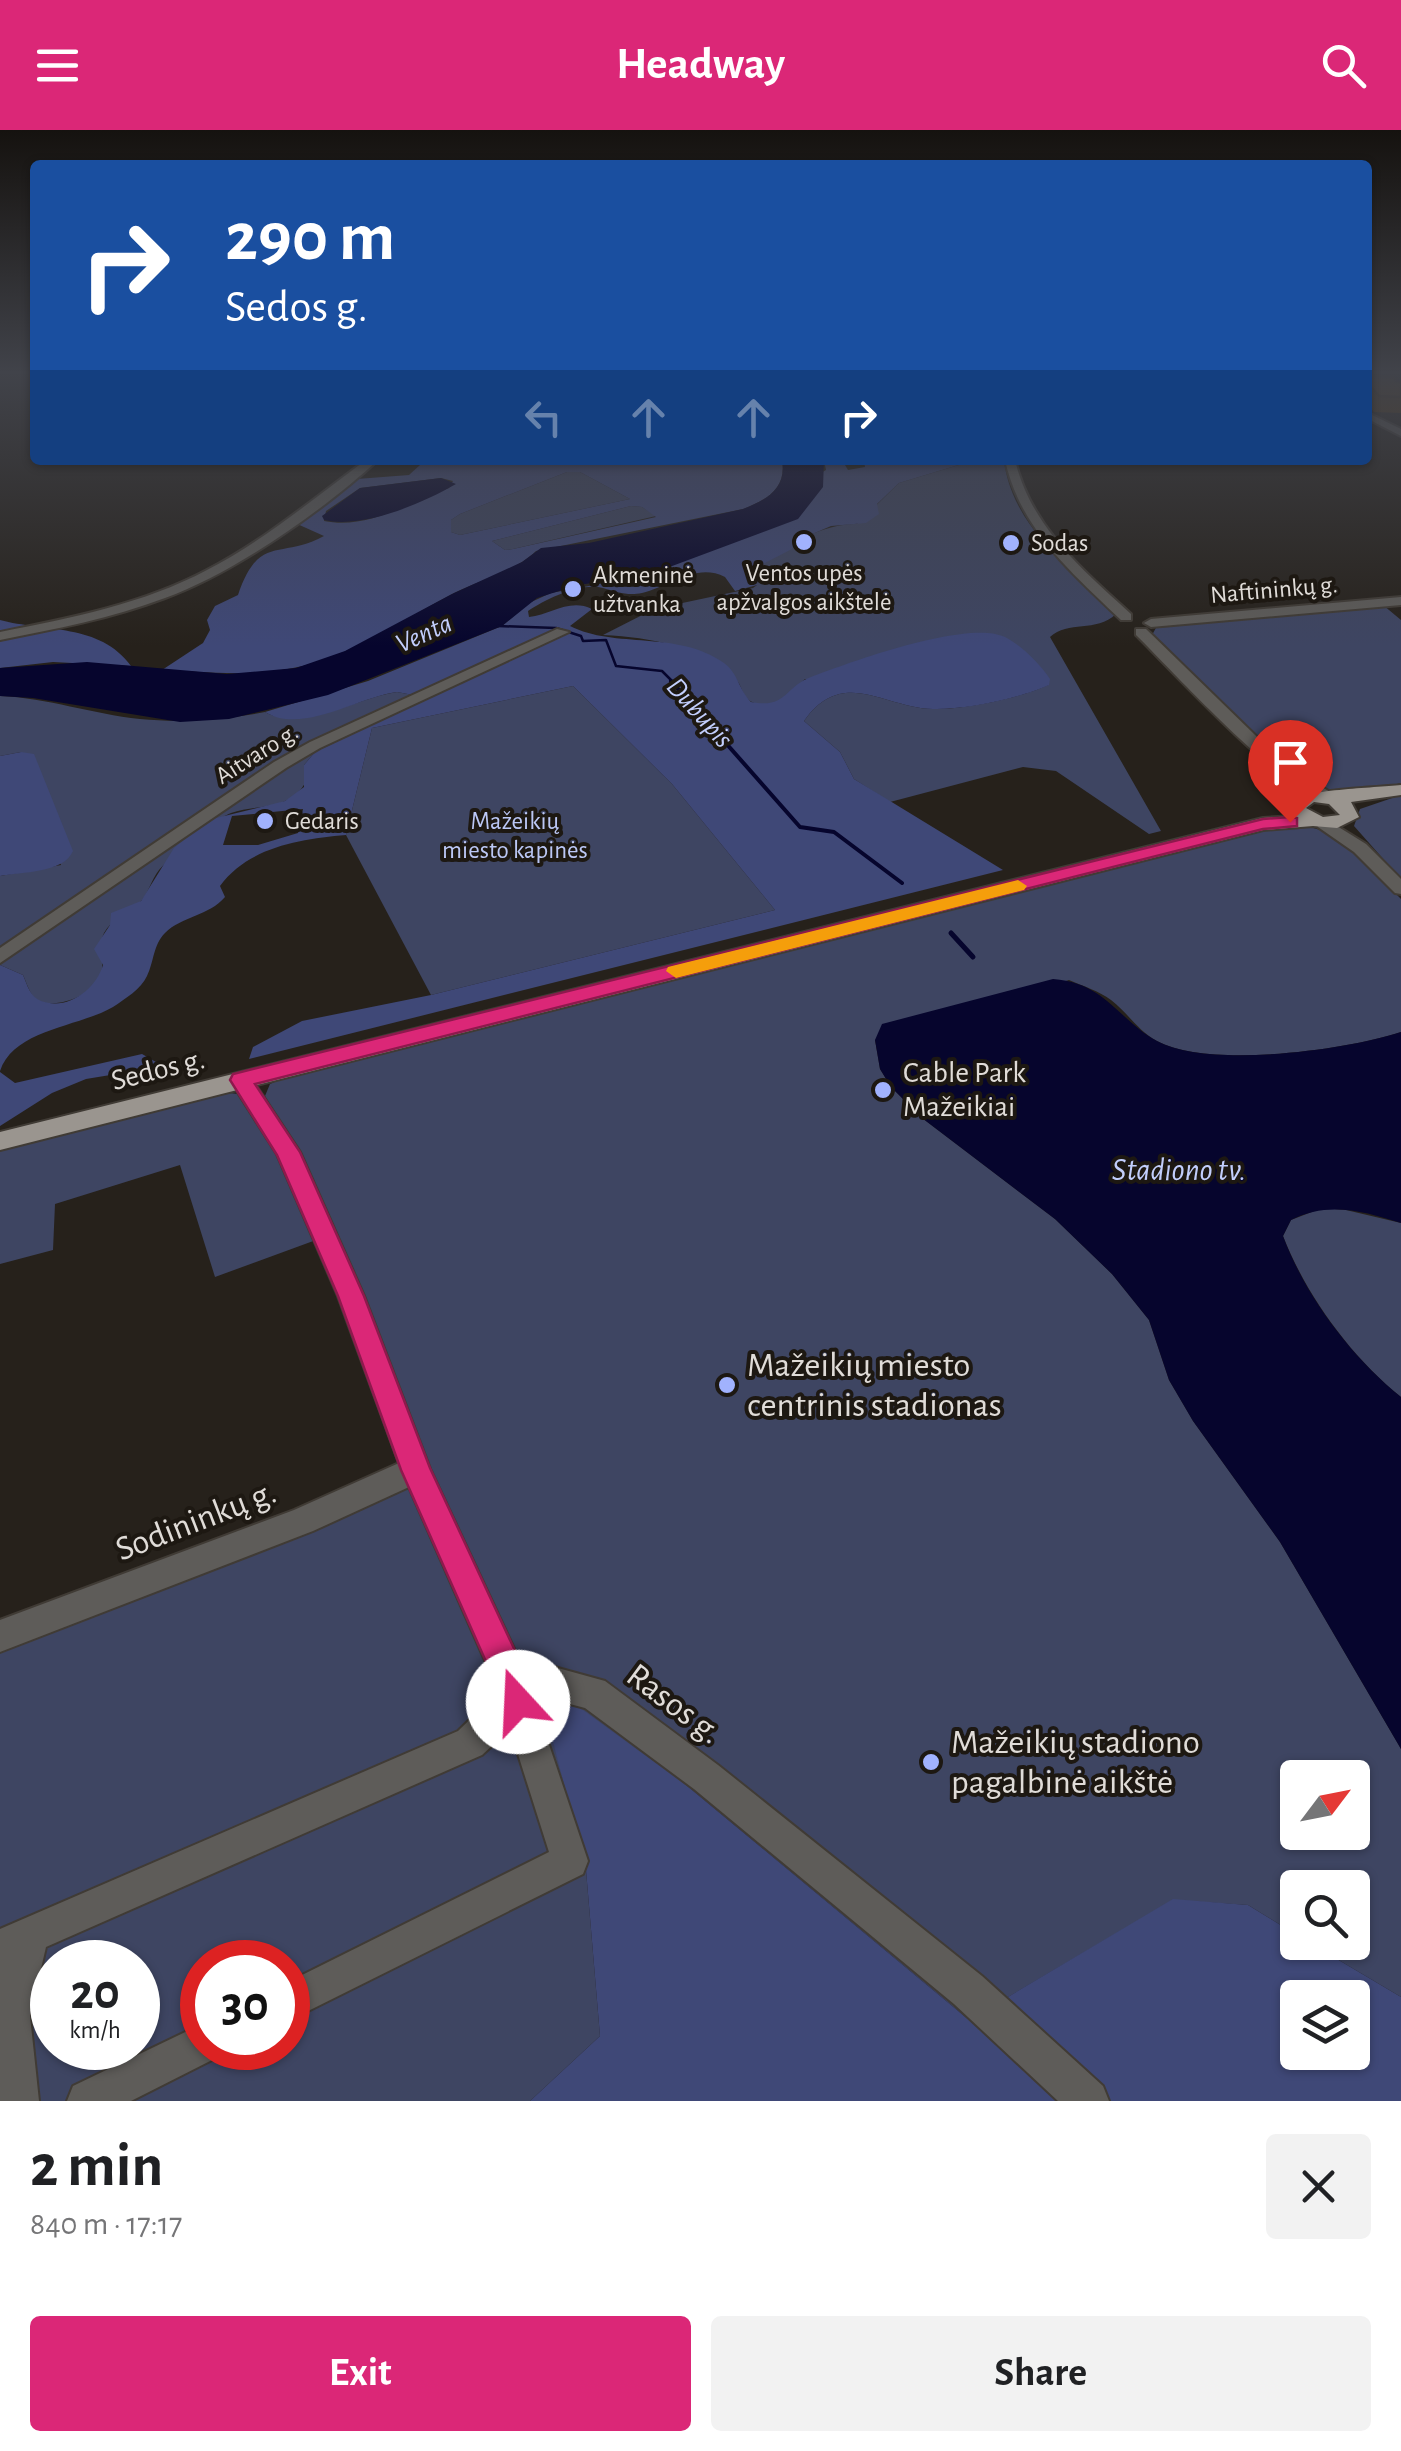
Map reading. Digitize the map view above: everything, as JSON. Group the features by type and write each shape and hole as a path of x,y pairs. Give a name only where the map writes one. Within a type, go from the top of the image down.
{"main road":[{"path":"1296,803 1377,796 1401,790"},
{"path":"1329,798 1349,816 1377,796"},
{"path":"1296,803 1319,822"},
{"name":"Sedos g.","path":"1263,824 1296,803"},
{"name":"Sedos g.","path":"0,1140 1263,824 1319,822 1349,816"}],"street":[{"path":"0,636 114,612 188,585 235,558 367,465"},
{"path":"1011,465 1019,491 1042,529 1126,617 1146,628 1283,771 1329,798"},
{"name":"Naftininkų g.","path":"1146,628 1401,601"},
{"name":"Aitvaro g.","path":"0,957 280,766 562,632"},
{"path":"1283,771 1296,803"},
{"path":"1349,816 1360,848"},
{"path":"1319,822 1360,848 1401,889"},
{"path":"241,1080 288,1152 351,1296 416,1470 507,1670 570,1862 310,1991"},
{"name":"Sodininkų g.","path":"0,1636 302,1520 416,1470"},
{"path":"18,2101 8,2027 16,1941 470,1743 492,1728 504,1710 507,1670"},
{"name":"Rasos g.","path":"507,1670 593,1692 706,1777 968,1990 1088,2101"},
{"path":"88,2101 180,2055"}],"green space":[{"path":"958,465 1005,465 1009,484 1031,526 1063,564 1116,614 1100,623 1065,629 1050,637 1161,831 1149,834 1056,771 1023,767 890,802 854,779 840,752 804,721 819,705 849,693 945,709 1008,699 1048,685 805,679 782,700 760,705 748,700 734,678 688,651 656,641 603,635 654,609 753,588 757,585 755,568 776,552 817,532 857,524 899,483"},
{"path":"567,472 580,472 630,499 460,535 451,532 451,520 460,514"},
{"path":"631,506 642,507 656,516 513,549 505,550 492,541"},
{"path":"1383,605 1401,620 1401,783 1355,796 1320,789 1296,774 1242,727 1152,635 1157,626"},
{"name":"Mažeikių miesto kapinės","path":"573,686 672,784 775,910 431,995 346,835 372,728"},
{"path":"397,692 413,695 418,704 315,752 304,765 306,781 292,797 225,816 164,864 142,900 104,933 102,972 90,990 64,1002 46,1003 31,993 23,975 0,965 0,876 61,865 21,752 0,756 0,696 122,717 187,721 265,712 279,717 312,716"},
{"path":"1401,795 1401,879 1354,826 1360,809"},
{"path":"1289,825 1324,831 1352,848 1401,899 1401,1032 1314,1050 1209,1054 1157,1041 1106,997 1069,980 875,1040 880,1069 891,1087 922,1118 1055,1219 1112,1274 1149,1320 1169,1380 1193,1421 1280,1542 1401,1749 1401,1997 1339,1960 1370,1960 1370,1870 1280,1870 1280,1925 1248,1905 1173,1900 969,2020 686,1785 544,1703 586,1870 600,2036 530,2101 0,2101 0,1626 425,1463 311,1176 265,1096 270,1084"},
{"path":"221,1093 237,1094 259,1117 316,1240 215,1277 180,1165 55,1204 53,1250 0,1264 0,1149"},
{"path":"1322,1208 1401,1223 1401,1397 1332,1324 1304,1280 1283,1236 1291,1220"}],"shaded area":[{"path":"420,465 782,465 783,470 773,492 743,509 536,551 376,637 314,663 260,672 162,670 203,643 210,630 207,620 215,606 238,595 254,563 263,555 324,536 295,523 357,479 409,475","holes":["567,472 580,472 630,499 460,535 451,532 451,520 460,514","441,478 453,481 449,488 373,518 341,523 324,521 326,511 360,488","631,506 642,507 656,517 513,549 505,550 492,541"]},
{"path":"825,465 845,465 848,470 865,465 958,465 899,483 877,504 879,514 866,523 831,526 796,541 792,549 755,568 757,585 735,591 725,577 704,572 637,594 585,587 528,611 529,617 568,606 584,606 592,609 570,626 607,637 667,643 706,653 729,667 751,702 763,703 779,700 811,677 909,645 965,634 1005,637 1036,661 1050,679 1049,685 1008,699 946,709 915,707 849,693 819,705 804,721 840,752 854,779 1003,870 249,1059 253,1047 302,1021 431,995 775,910 672,784 573,686 372,728 346,835 277,847 245,862 220,886 225,897 219,903 165,933 147,976 132,993 99,1014 19,1046 0,1071 0,965 23,975 41,1001 61,1003 80,996 103,965 94,949 110,925 111,913 141,901 174,848 208,820 285,801 304,787 304,765 315,752 418,703 413,695 397,692 313,717 280,718 265,712 368,681 502,626 529,603 551,593 648,575 826,470","holes":["303,809 298,833 258,845 223,845 232,816"]},
{"path":"0,620 88,636 104,642 131,666 53,662 0,668"},
{"path":"34,754 73,851 51,868 0,876 0,756"},
{"path":"142,1054 156,1062 153,1068 86,1079 52,1093 0,1126 0,1072 15,1083"},
{"path":"543,1703 576,1705 686,1785 969,2020 1173,1899 1248,1905 1280,1925 1280,1960 1339,1960 1401,1997 1401,2101 530,2101 600,2036 586,1870"}],"water":[{"name":"Venta","path":"782,465 824,465 823,487 798,519 648,575 578,585 537,598 502,626 328,695 229,719 180,722 0,696 0,668 87,662 227,674 296,668 345,651 522,562 541,548 589,543 743,509 773,492"},
{"path":"441,478 456,484 392,513 339,522 324,520 322,516 360,488"},
{"name":"Stadiono tv.","path":"1053,979 1086,987 1157,1041 1209,1054 1314,1050 1401,1032 1401,1223 1332,1209 1291,1220 1283,1236 1331,1324 1401,1397 1401,1749 1280,1542 1193,1421 1169,1380 1149,1320 1112,1274 1055,1219 922,1118 891,1087 880,1069 875,1040 882,1024"}],"waterway":[{"name":"Dubupis","path":"498,626 556,628 581,636 583,641 606,640 616,666 662,671 674,683"},
{"name":"Dubupis","path":"671,681 800,827 834,832 902,883"},
{"path":"951,933 973,957"}],"slow traffic":[{"path":"676,971 1018,886"}],"place":[{"name":"Ventos upės apžvalgos aikštelė","path":"804,542"},
{"name":"Sodas","path":"1011,543"},
{"name":"Akmeninė užtvanka","path":"573,589"},
{"name":"Gedaris","path":"265,821"},
{"name":"Cable Park Mažeikiai","path":"883,1090"},
{"name":"Mažeikių miesto centrinis stadionas","path":"727,1385"},
{"name":"Mažeikių stadiono pagalbinė aikštė","path":"931,1762"}],"route":[{"path":"518,1702 416,1470 351,1296 288,1152 241,1080 1263,824 1290,822"}]}
